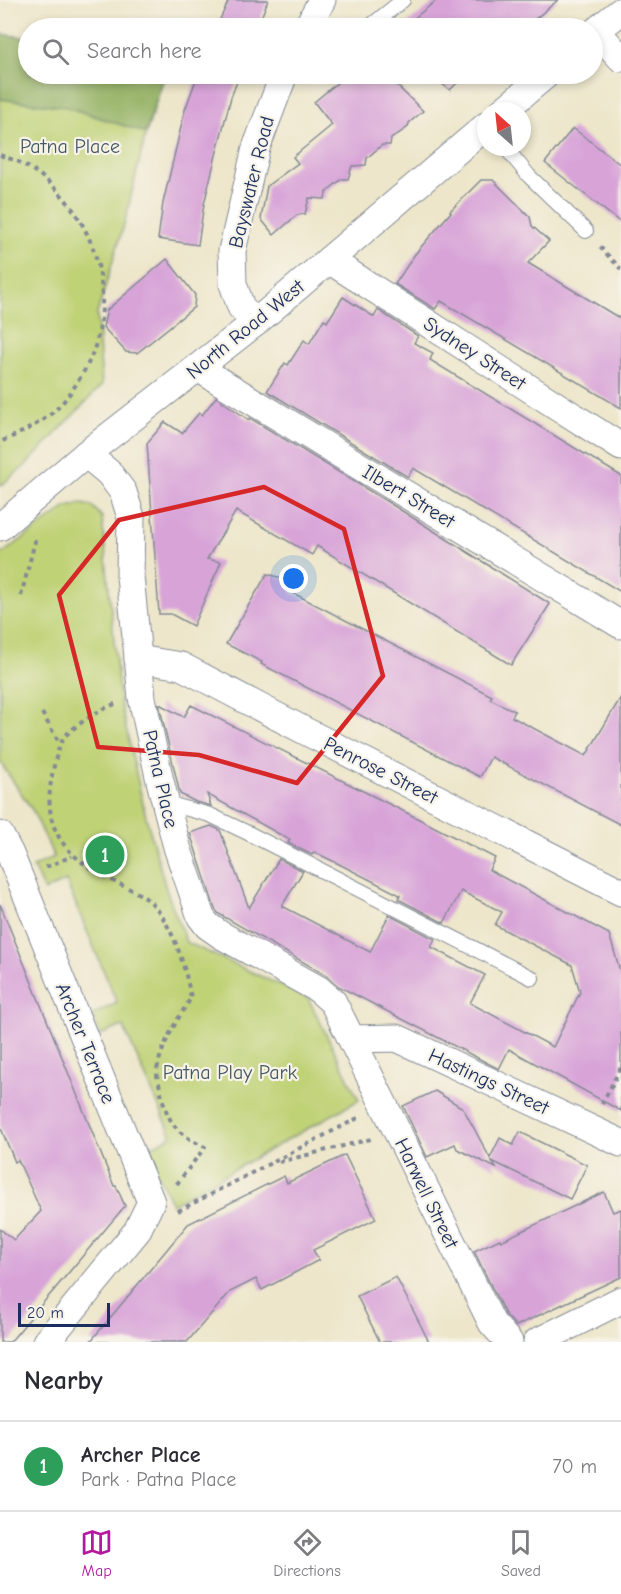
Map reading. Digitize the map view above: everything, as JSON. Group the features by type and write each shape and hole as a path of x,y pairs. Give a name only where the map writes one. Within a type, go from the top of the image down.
{"street":[{"path":"312,18 322,0"},
{"path":"603,25 621,11"},
{"path":"603,41 621,58"},
{"name":"Bayswater Road","path":"255,323 241,307 233,284 232,251 256,148 280,84"},
{"path":"514,102 535,84"},
{"name":"North Road West","path":"8,521 86,454 255,323 477,134"},
{"name":"Sydney Street","path":"329,260 621,447"},
{"name":"Ilbert Street","path":"198,368 621,625"},
{"name":"Patna Place","path":"86,454 109,473 123,492 131,518 130,576 142,698 177,847 201,918 207,926 318,989 333,1002 352,1039"},
{"name":"Penrose Street","path":"138,659 181,666 621,892"},
{"name":"Archer Terrace","path":"3,850 151,1202 137,1231 46,1342"},
{"name":"Hastings Street","path":"352,1039 397,1038 621,1143"},
{"name":"Harwell Street","path":"352,1039 492,1323 509,1342"},
{"path":"537,1342 621,1300"}],"lane":[{"path":"380,18 403,0"},
{"path":"513,156 586,231"},
{"path":"166,803 210,815 248,832 532,978"}],"path":[{"path":"0,155 21,164 41,177 65,198 83,223 95,251 102,280 103,314 97,342 72,391 53,412 28,430 0,442"},
{"path":"586,231 621,269"},
{"path":"8,521 35,541 21,596"},
{"path":"142,698 100,710 64,737 52,774 48,802 61,842 80,861 136,891 156,908 168,928 184,966 191,998 166,1043 157,1072 163,1103 171,1122 184,1137 205,1147 171,1192"},
{"path":"42,713 61,745"},
{"path":"589,1128 621,1067"},
{"path":"137,1231 273,1164 359,1118 382,1103"},
{"path":"273,1164 355,1142 399,1134"}],"highlighted area":[{"path":"264,487 344,529 383,676 297,783 199,755 98,747 59,595 119,520"}],"green space":[{"name":"Patna Place","path":"0,34 18,37 18,84 162,84 146,133 125,221 97,314 102,385 25,466 0,486"},
{"path":"0,34 18,37 18,84 162,84 146,133 67,107 0,99"},
{"name":"Patna Play Park","path":"81,504 92,506 102,517 120,702 146,817 166,889 186,942 308,998 359,1100 172,1204 146,1149 172,1136 123,1026 100,1035 92,1015 117,1003 66,881 44,891 33,867 54,857 33,811 0,762 0,555 67,507"}],"building":[{"path":"229,0 268,0 261,18 221,18"},
{"path":"437,0 558,0 536,18 414,18"},
{"path":"194,84 236,84 204,204 198,245 158,239 163,203 185,110"},
{"path":"336,84 395,84 423,111 409,123 408,127 391,139 390,145 382,145 367,158 366,165 352,166 348,179 342,179 332,187 326,193 325,199 309,198 305,214 297,215 274,235 261,219 267,186 298,163 293,157 332,125 314,102"},
{"path":"442,84 456,84 450,90"},
{"path":"573,128 621,165 621,223 545,163"},
{"path":"481,180 493,180 530,217 532,226 549,241 528,263 621,319 621,408 441,301 435,309 395,284 415,254 450,211"},
{"path":"167,259 195,295 194,307 137,353 126,352 103,327 107,310"},
{"path":"343,297 374,317 378,310 418,336 414,343 433,353 430,360 621,476 621,592 413,468 408,477 267,391 285,363 288,365 304,340 309,344 324,319 327,322"},
{"path":"216,397 249,420 250,418 391,504 550,604 511,665 317,546 312,555 236,511 207,559 221,562 193,626 171,614 159,614 147,443 165,422 182,433 199,413 202,415"},
{"path":"267,574 297,582 291,592 492,696 490,699 515,711 512,717 586,756 621,697 621,825 491,757 480,777 226,644"},
{"path":"159,704 184,717 191,705 419,819 495,858 489,870 609,934 621,974 621,1111 509,1049 499,1069 338,986 326,975 219,914 215,909 190,833 211,826 220,830 249,908 279,859 303,871 282,906 370,952 389,915 435,939 431,947 485,975 470,1003 553,1047 580,992 572,965 495,925 502,912 461,891 444,923 398,899 400,895 314,852 312,855 288,843 290,840 207,794 211,806 180,794"},
{"path":"0,904 114,1186 125,1206 10,1342 0,1342 0,1229 14,1240 41,1211 18,1160 15,1162 0,1126"},
{"path":"435,1091 463,1108 490,1158 500,1138 513,1145 520,1132 587,1165 570,1199 492,1161 496,1168 457,1149 455,1144 427,1157 403,1106"},
{"path":"345,1155 376,1219 313,1250 319,1260 262,1290 256,1279 230,1292 187,1342 90,1342 188,1224 284,1176 287,1183"},
{"path":"604,1192 613,1212 621,1209 621,1277 516,1326 505,1314 474,1251 500,1239 501,1241"},
{"path":"396,1277 429,1342 380,1342 357,1296"}],"place":[{"name":"Archer Place","path":"105,855"}]}
